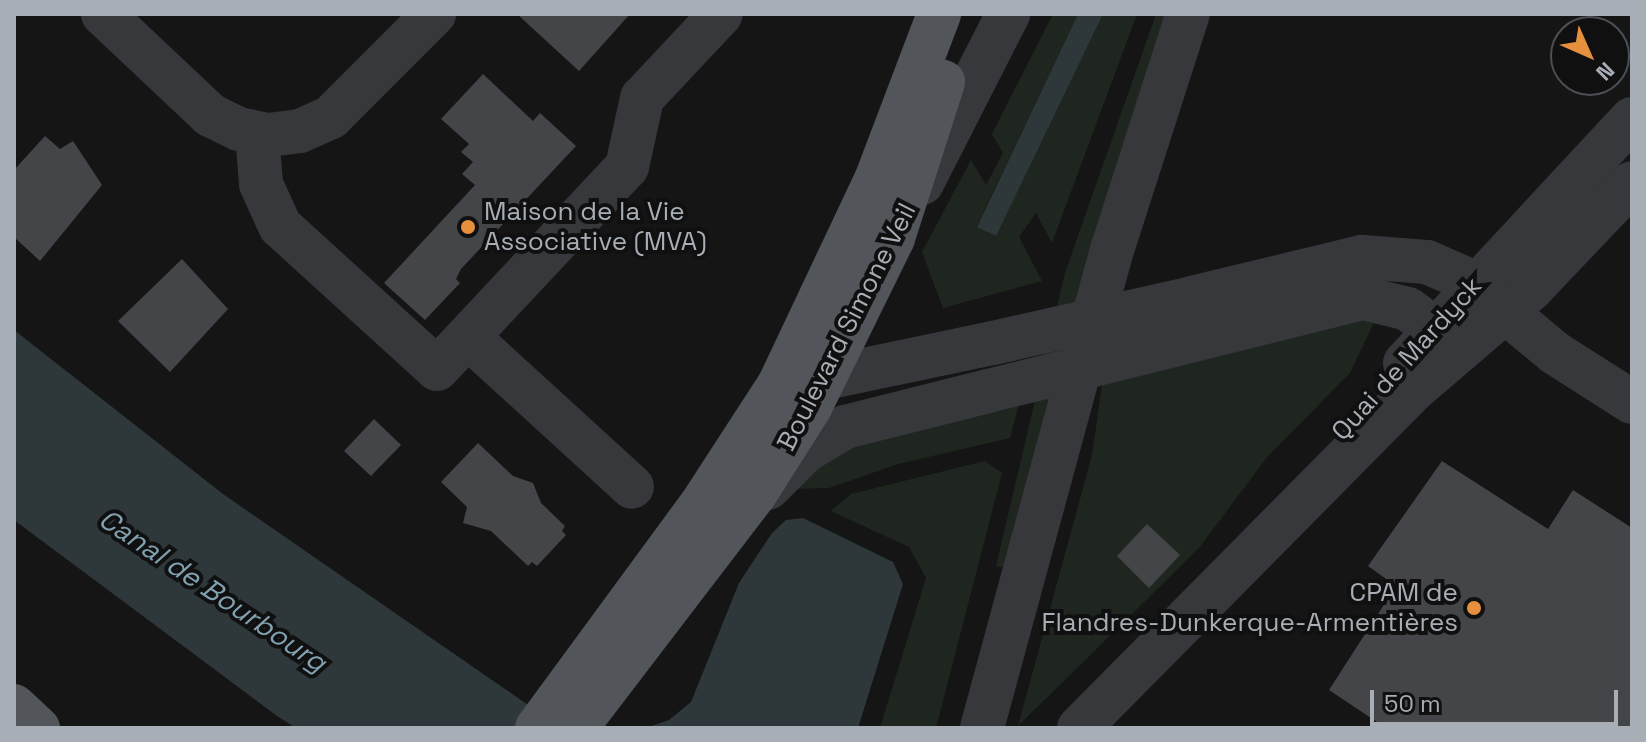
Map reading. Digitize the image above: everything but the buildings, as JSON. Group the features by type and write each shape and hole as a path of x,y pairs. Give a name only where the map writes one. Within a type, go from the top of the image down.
{"main road":[{"name":"Boulevard Simone Veil","path":"614,651 768,402 838,264 887,153 939,14"},
{"path":"893,238 967,14"},
{"name":"Boulevard Simone Veil","path":"614,651 732,524 784,452 827,376 893,238"},
{"path":"537,728 614,651"},
{"path":"576,728 614,651"},
{"path":"14,706 38,728"}],"street":[{"path":"103,14 210,115 257,134 300,131 331,117 434,14"},
{"path":"257,134 265,199 291,238 437,369 627,167 642,98 721,14"},
{"name":"Boulevard Simone Veil","path":"893,238 1008,14"},
{"path":"982,728 1113,247 1188,14"},
{"name":"Quai de Mardyck","path":"1489,298 1632,119"},
{"name":"Quai de Mardyck","path":"1079,728 1194,608 1266,511 1489,298 1632,183"},
{"path":"768,402 788,387 827,376 993,343 1373,256 1438,265 1489,298 1555,353 1632,402"},
{"path":"732,524 795,460 830,433 881,415 1363,298 1399,306 1448,338"},
{"path":"468,337 632,487"}],"shaded area":[{"path":"1053,14 1078,14 977,226 995,236 1103,14 1137,14 1052,243 1036,213 1019,237 1042,281 943,308 922,252 971,160 986,185 1003,153 992,134"},
{"path":"1156,14 1174,14 1011,569 996,566 1065,273"},
{"path":"1378,314 1350,373 1268,456 1199,548 1018,726 1092,455 1103,378"},
{"path":"1020,400 1010,438 898,464 829,488 793,489 846,444"},
{"path":"985,461 1002,473 936,728 880,728 926,578 909,547 831,511 851,494"}],"water":[{"path":"1078,14 1103,14 996,236 977,227"},
{"name":"Canal de Bourbourg","path":"14,330 223,494 531,707 585,728 296,728 277,716 14,520"},
{"path":"803,518 893,562 903,584 858,728 646,728 669,720 691,702 739,583 772,533 786,520"}],"place":[{"name":"Maison de la Vie Associative (MVA)","path":"468,227"},
{"name":"CPAM de Flandres-Dunkerque-Armentières","path":"1474,608"}]}
